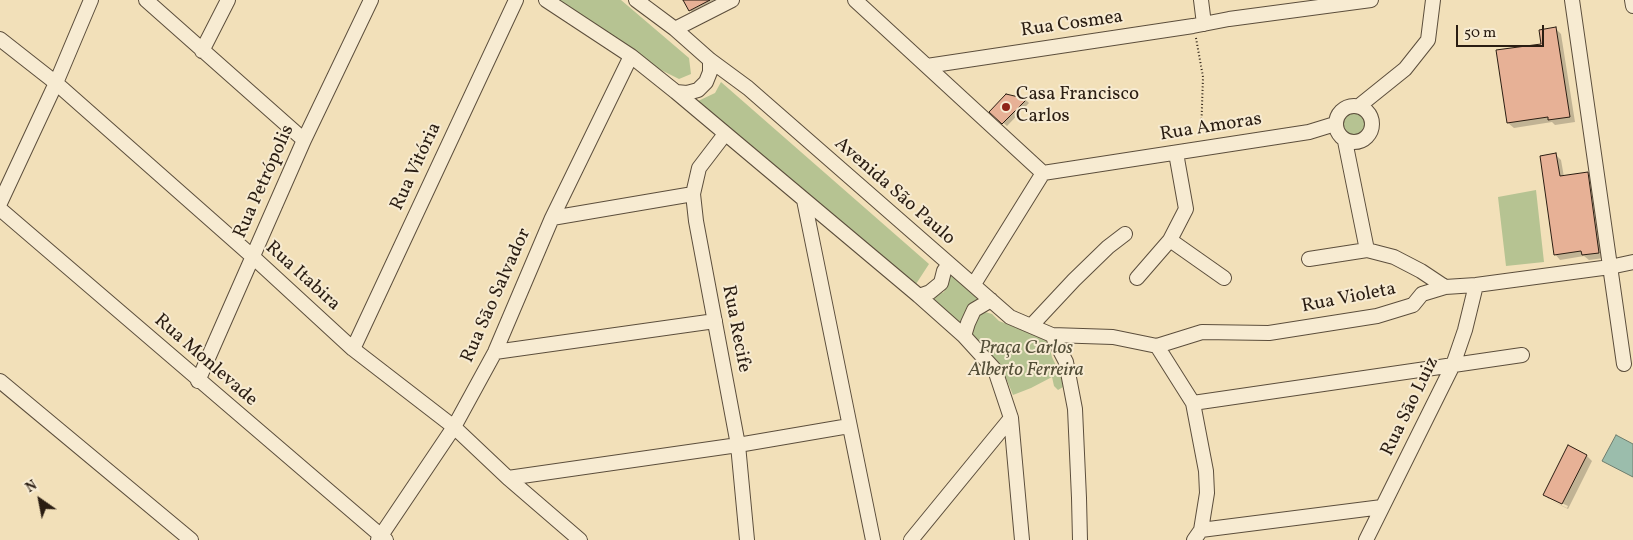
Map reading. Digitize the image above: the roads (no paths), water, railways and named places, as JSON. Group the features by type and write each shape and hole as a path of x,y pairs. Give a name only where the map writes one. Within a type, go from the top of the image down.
{"street":[{"path":"0,202 56,83 91,0"},
{"path":"146,0 304,140"},
{"path":"202,51 228,0"},
{"name":"Rua Petrópolis","path":"198,381 304,140 370,0"},
{"name":"Rua Vitória","path":"353,349 516,0"},
{"path":"546,0 631,56 676,92 919,296 964,336 996,370 1011,418 1022,540"},
{"name":"Avenida São Paulo","path":"636,0 748,88 1010,317 1052,334 1113,337 1157,346"},
{"path":"675,29 732,0"},
{"path":"855,0 1043,173 974,284"},
{"path":"1199,25 1201,0"},
{"name":"Rua Cosmea","path":"926,66 1228,19 1371,0"},
{"path":"1367,250 1344,140 1336,131 1335,124 1338,113 1343,109 1349,106 1359,106 1406,70 1428,40 1433,0"},
{"path":"1572,0 1624,364"},
{"path":"1632,0 1633,6"},
{"name":"Rua Itabira","path":"0,39 56,83 353,349 454,427 508,478 580,540"},
{"name":"Rua São Salvador","path":"382,539 454,427 495,352 552,218 631,56"},
{"path":"676,92 687,93 698,90 706,82 710,72 710,60"},
{"path":"1344,140 1357,142 1370,132 1372,120 1370,115 1359,106"},
{"name":"Rua Amoras","path":"1043,173 1309,132 1335,124"},
{"name":"Rua Recife","path":"725,134 699,168 693,194 696,221 738,445 747,540"},
{"path":"1137,278 1170,240 1186,209 1176,153"},
{"path":"552,218 693,194"},
{"path":"804,200 873,540"},
{"name":"Rua Monlevade","path":"0,209 382,539"},
{"path":"1031,326 1074,280 1108,247 1125,234"},
{"path":"1170,240 1224,278"},
{"path":"1309,259 1367,250 1394,257 1421,271 1445,287"},
{"name":"Rua Violeta","path":"1157,346 1202,332 1268,333 1377,316 1413,305 1422,294 1445,287 1476,285 1610,267 1633,262"},
{"path":"919,296 930,292 941,283 948,264"},
{"name":"Rua São Luiz","path":"1366,540 1453,365 1465,330 1476,285"},
{"path":"964,336 974,310 992,300"},
{"path":"495,352 715,321"},
{"path":"1052,334 1066,362 1075,409 1080,540"},
{"path":"1157,346 1193,403 1206,471 1207,493 1198,535 1382,507"},
{"path":"1193,403 1522,355"},
{"path":"0,381 191,540"},
{"path":"911,540 1011,418"},
{"path":"508,478 738,445 849,426"}],"place":[{"name":"Casa Francisco Carlos","path":"1006,107"}],"park label":[{"name":"Praça Carlos Alberto Ferreira","path":"1026,361"}]}
